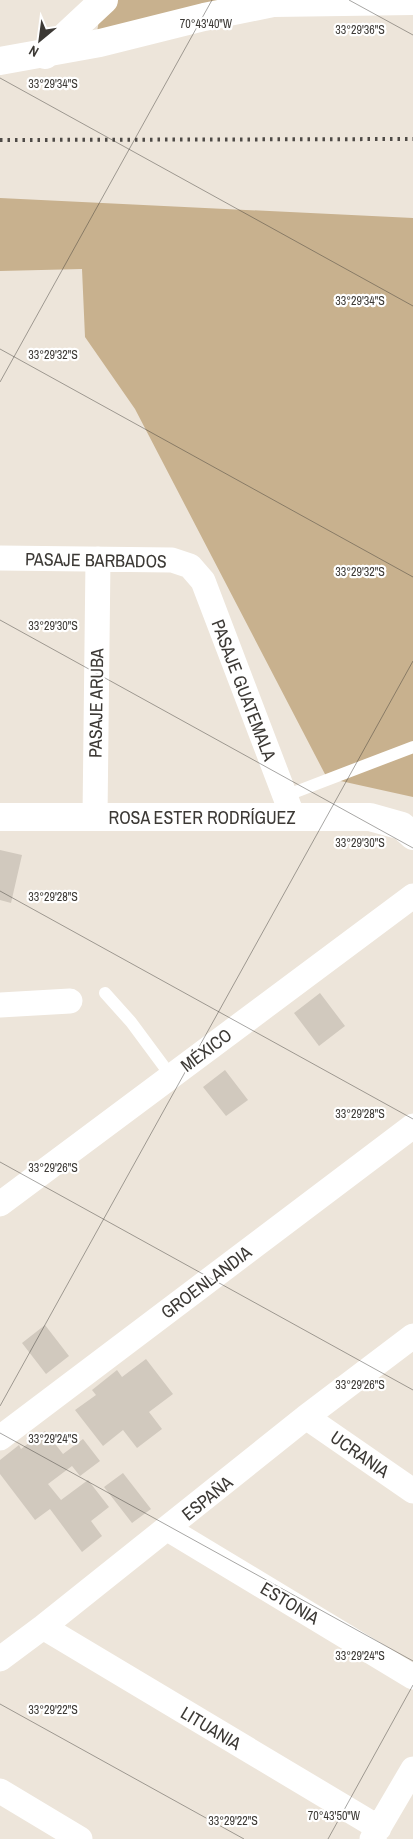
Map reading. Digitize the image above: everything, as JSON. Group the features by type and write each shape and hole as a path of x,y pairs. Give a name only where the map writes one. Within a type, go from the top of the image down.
{"street":[{"path":"45,55 104,0"},
{"path":"0,61 45,55 268,2 413,1"},
{"name":"PASAJE BARBADOS","path":"0,558 172,560 190,566"},
{"name":"PASAJE ARUBA","path":"95,817 98,559"},
{"name":"PASAJE GUATEMALA","path":"190,566 202,581 289,807"},
{"name":"ROSA ESTER RODRÍGUEZ","path":"0,817 95,817 289,807 370,817 407,831"},
{"name":"MÉXICO","path":"0,1204 413,896"},
{"path":"0,1005 70,1002"},
{"name":"GROENLANDIA","path":"0,1438 413,1126"},
{"name":"ESPAÑA","path":"0,1659 168,1529 306,1417 413,1336"},
{"name":"UCRANIA","path":"306,1417 413,1491"},
{"name":"ESTONIA","path":"168,1529 413,1678"},
{"name":"LITUANIA","path":"43,1627 376,1833"},
{"path":"376,1833 413,1769"},
{"path":"0,1790 51,1833 80,1839"}],"lane":[{"path":"289,807 413,747"},
{"path":"105,993 131,1022 170,1076"}],"shaded area":[{"path":"110,0 226,0 97,32 99,20"},
{"path":"0,198 413,218 413,797 327,778 135,409 85,337 82,269 0,271"}],"building":[{"path":"0,850 22,855 11,903 0,900"},
{"path":"320,993 345,1026 319,1046 294,1013"},
{"path":"225,1070 248,1100 226,1116 203,1087"},
{"path":"45,1325 69,1356 46,1374 22,1343"},
{"path":"146,1359 173,1394 149,1412 162,1429 137,1448 123,1430 103,1446 75,1410 96,1395 92,1390 117,1370 122,1377"},
{"path":"45,1431 63,1454 83,1439 100,1461 80,1476 72,1466 48,1484 61,1500 88,1480 109,1507 91,1521 102,1536 82,1552 50,1509 35,1520 0,1474 0,1460 19,1445 21,1449"},
{"path":"123,1473 151,1509 132,1523 104,1487"}],"railway":[{"path":"0,140 413,139"}]}
